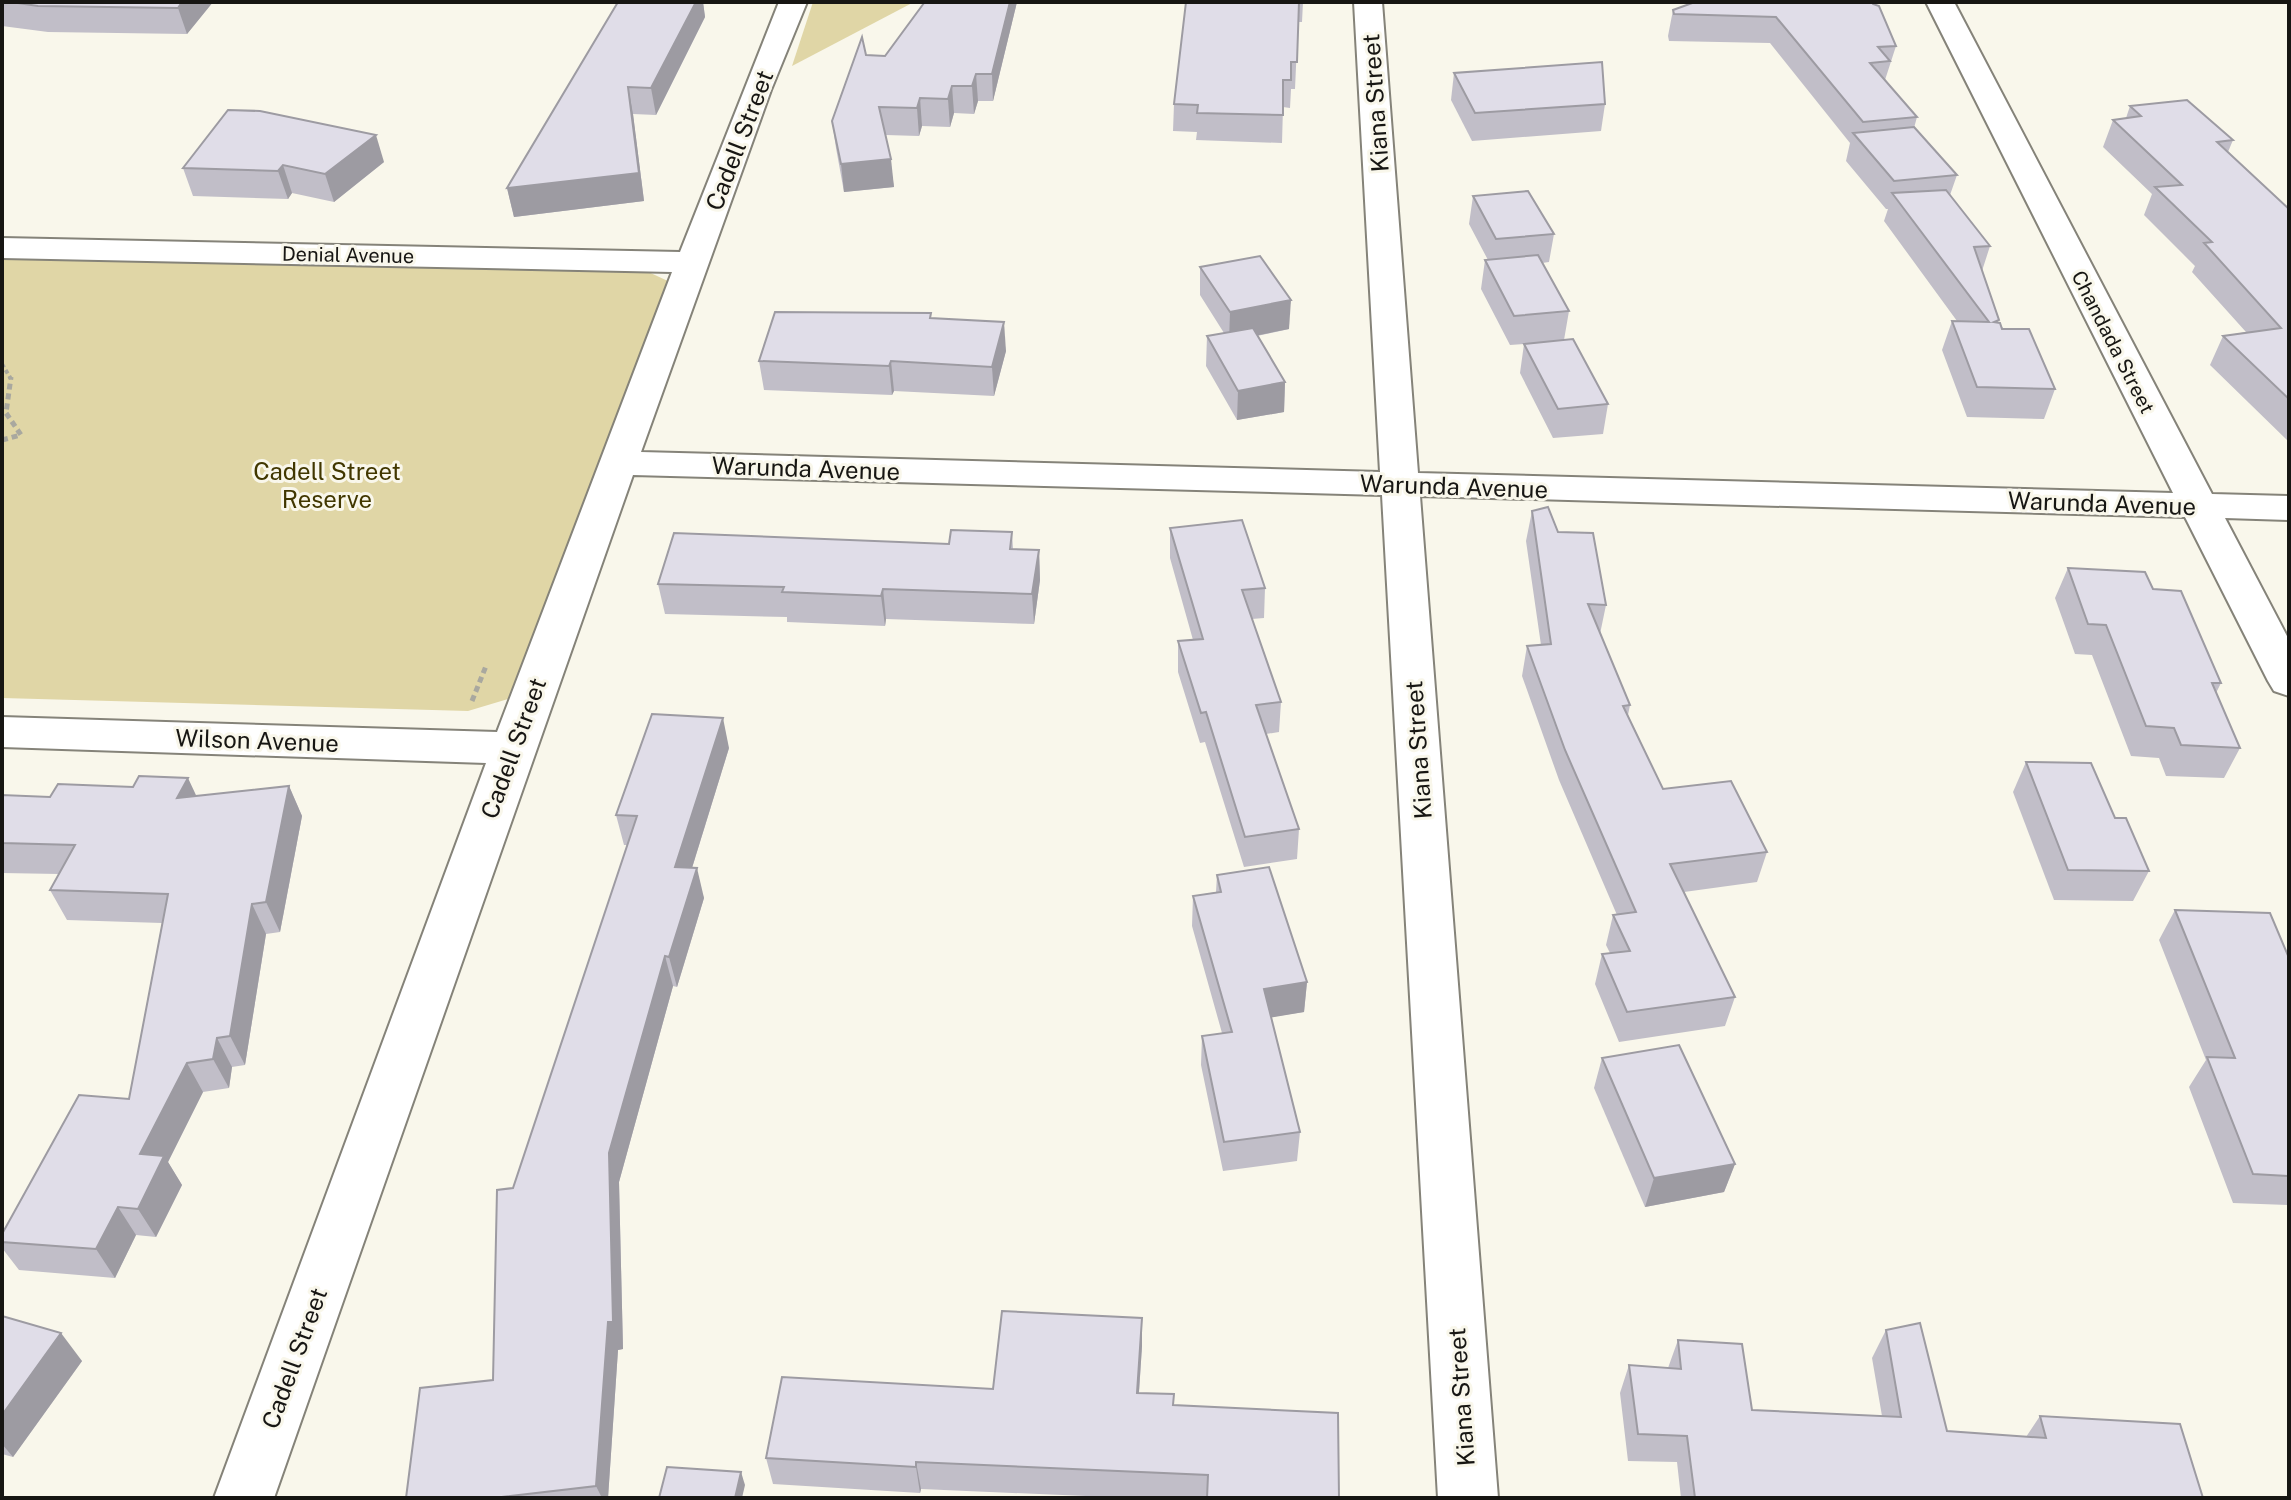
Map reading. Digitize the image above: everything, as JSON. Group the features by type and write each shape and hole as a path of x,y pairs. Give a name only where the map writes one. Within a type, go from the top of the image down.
{"street":[{"name":"Cadell Street","path":"244,1498 513,748 793,2"},
{"name":"Kiana Street","path":"1368,2 1468,1498"},
{"name":"Chandada Street","path":"1940,2 2289,681"},
{"name":"Denial Avenue","path":"2,248 693,262"},
{"name":"Warunda Avenue","path":"619,463 2289,508"},
{"name":"Wilson Avenue","path":"2,732 513,748"}],"path":[{"path":"2,364 11,376 6,413 21,435 2,440"}],"green space":[{"path":"813,2 914,2 792,66"},
{"name":"Cadell Street Reserve","path":"2,256 642,269 670,282 508,699 468,711 2,698"}],"building":[{"path":"11,2 182,2 178,8 38,6"},
{"path":"618,2 696,2 651,88 628,87 639,173 507,188"},
{"path":"927,2 1010,2 992,74 976,74 972,86 952,86 948,99 920,98 917,108 879,107 891,159 841,164 832,121 862,37 866,55 885,56"},
{"path":"1186,2 1299,2 1297,62 1291,62 1291,80 1283,80 1283,115 1197,113 1198,105 1174,104"},
{"path":"1695,2 1872,2 1879,6 1896,46 1878,47 1890,61 1870,63 1917,117 1863,122 1776,17 1674,14 1673,10"},
{"path":"1602,62 1605,104 1475,113 1454,73"},
{"path":"2187,100 2233,140 2217,142 2289,209 2289,399 2223,336 2281,328 2204,243 2212,242 2155,187 2182,185 2113,120 2141,116 2130,106"},
{"path":"228,110 260,111 376,135 325,174 283,165 278,171 183,168"},
{"path":"1914,127 1957,175 1894,181 1853,133"},
{"path":"1946,190 1990,246 1974,247 1999,320 1994,322 2000,323 2002,329 2029,329 2055,389 1977,387 1952,321 1989,322 1892,193"},
{"path":"1528,191 1554,234 1496,239 1473,196"},
{"path":"1538,255 1569,311 1514,316 1485,260"},
{"path":"1260,256 1291,300 1230,312 1200,267"},
{"path":"775,312 931,313 930,318 1004,322 992,367 891,361 889,366 759,361"},
{"path":"1253,328 1285,382 1238,391 1207,336"},
{"path":"1573,339 1608,404 1558,409 1524,344"},
{"path":"1548,507 1558,532 1593,533 1606,605 1588,604 1630,705 1623,706 1663,789 1731,781 1767,852 1670,864 1735,997 1627,1012 1602,954 1630,951 1613,915 1636,912 1565,750 1527,646 1551,644 1532,511"},
{"path":"1242,520 1265,588 1242,590 1281,702 1256,705 1299,829 1245,837 1206,712 1201,713 1178,641 1203,639 1170,528"},
{"path":"951,530 1012,532 1010,549 1039,550 1032,594 883,589 881,596 782,592 784,587 658,584 674,533 949,544"},
{"path":"2068,568 2145,572 2153,589 2181,591 2221,683 2212,683 2240,748 2181,745 2174,728 2146,726 2106,625 2088,624"},
{"path":"652,714 723,718 675,867 697,868 669,957 665,956 609,1153 613,1322 608,1322 596,1486 493,1498 406,1498 420,1388 493,1380 497,1190 513,1188 637,816 616,815"},
{"path":"2026,762 2091,763 2115,818 2126,818 2149,871 2068,870"},
{"path":"139,776 188,778 177,798 289,786 266,902 252,904 230,1036 217,1038 213,1059 187,1063 140,1154 164,1156 138,1209 118,1207 96,1249 2,1242 2,1234 79,1095 129,1099 168,894 50,890 75,845 2,843 2,795 50,797 58,784 133,787"},
{"path":"1269,867 1307,982 1264,989 1300,1132 1224,1142 1202,1036 1232,1032 1193,896 1221,892 1217,875"},
{"path":"2175,910 2270,913 2289,958 2289,1176 2253,1174 2207,1057 2235,1058"},
{"path":"1679,1045 1735,1164 1654,1178 1602,1058"},
{"path":"1002,1311 1142,1318 1137,1393 1174,1394 1173,1405 1338,1413 1339,1498 1207,1498 1208,1475 916,1462 916,1467 766,1458 782,1377 993,1389"},
{"path":"2,1316 61,1333 2,1415"},
{"path":"1920,1323 1947,1431 2046,1438 2040,1416 2180,1424 2203,1498 1695,1498 1687,1436 1638,1434 1629,1365 1681,1369 1678,1340 1742,1344 1752,1410 1901,1417 1886,1330"},
{"path":"667,1467 741,1472 735,1498 659,1498"}]}
